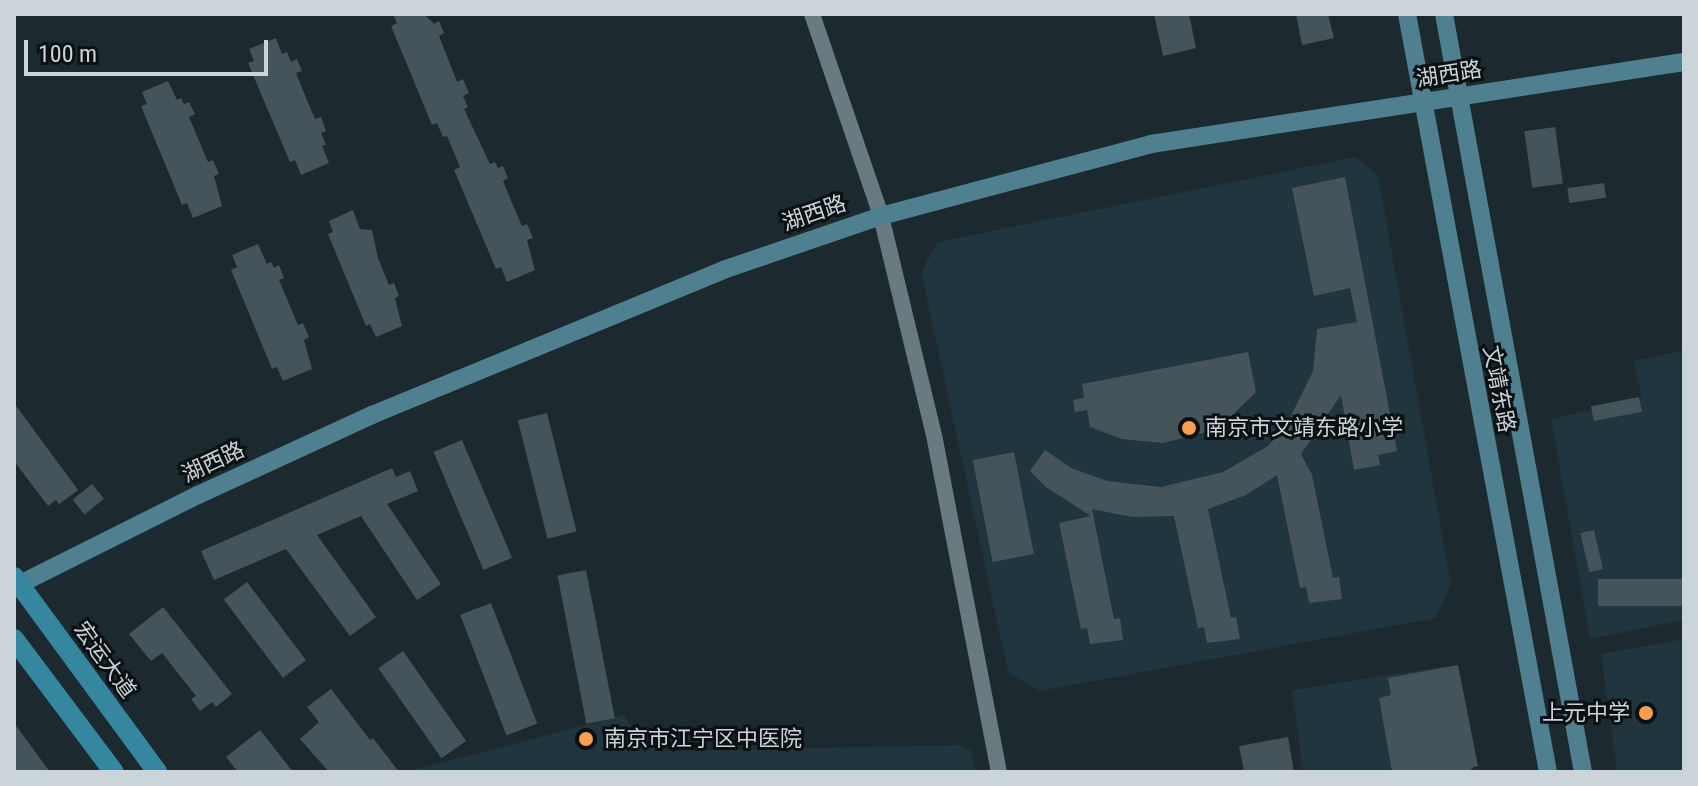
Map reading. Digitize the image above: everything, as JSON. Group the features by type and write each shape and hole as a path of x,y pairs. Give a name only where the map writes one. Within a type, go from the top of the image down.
{"main road":[{"name":"文靖东路","path":"1407,14 1421,103 1548,772"},
{"name":"文靖东路","path":"1444,14 1583,772"},
{"name":"湖西路","path":"16,583 372,415 723,270 881,216 1151,144 1242,127 1684,62"},
{"name":"宏运大道","path":"16,583 157,772"},
{"path":"14,639 114,772"}],"street":[{"path":"812,14 881,216 935,440 999,772"}],"shaded area":[{"name":"南京市文靖东路小学","path":"1355,157 1378,175 1451,584 1436,618 1040,691 1008,672 921,272 938,242"},
{"path":"1684,350 1684,620 1590,639 1551,419 1642,399 1634,361"},
{"name":"上元中学","path":"1684,639 1684,772 1617,772 1601,654"},
{"path":"1447,666 1474,772 1303,772 1292,690"},
{"name":"南京市江宁区中医院","path":"624,715 637,734 660,751 960,745 971,750 975,772 406,772"}],"building":[{"path":"393,14 424,14 434,24 439,21 444,33 439,36 457,82 463,79 469,93 463,96 468,107 464,109 490,164 495,162 498,168 503,166 508,178 503,181 512,203 522,226 527,224 533,238 527,240 535,270 507,282 501,267 496,269 454,170 460,167 447,136 443,137 437,123 432,125 391,26 397,23"},
{"path":"1154,14 1189,14 1196,48 1163,56"},
{"path":"1296,14 1328,14 1334,38 1302,45"},
{"path":"276,38 282,54 287,52 291,62 297,59 302,71 296,73 315,119 321,117 326,131 321,133 326,145 322,146 329,163 301,175 295,160 290,162 248,63 254,61 249,49"},
{"path":"168,81 177,100 181,98 184,104 189,102 195,114 189,117 208,162 213,160 219,174 214,176 222,206 193,218 187,203 182,205 141,106 147,104 142,92"},
{"path":"1555,127 1563,183 1532,188 1524,131"},
{"path":"1345,177 1397,451 1378,455 1380,465 1354,470 1341,395 1301,454 1312,475 1333,578 1339,577 1342,599 1309,603 1306,587 1300,588 1277,475 1246,495 1208,509 1231,618 1236,617 1240,639 1207,643 1204,627 1198,628 1174,516 1132,517 1092,509 1114,619 1120,618 1123,640 1090,644 1087,628 1081,629 1059,523 1091,516 1046,487 1030,471 1045,450 1071,468 1107,481 1161,487 1223,472 1268,446 1286,426 1313,371 1317,329 1357,322 1350,288 1314,296 1292,188"},
{"path":"1604,183 1606,198 1569,203 1567,188"},
{"path":"353,210 360,229 372,230 378,258 389,285 394,283 399,296 395,298 402,326 376,337 370,324 366,326 328,234 333,232 329,221"},
{"path":"258,244 267,264 271,262 274,268 279,265 284,278 279,280 298,325 303,323 309,337 304,340 312,369 283,381 277,367 272,369 231,270 237,267 232,255"},
{"path":"1248,352 1256,392 1224,423 1203,433 1163,443 1122,439 1090,427 1087,410 1075,412 1073,400 1084,398 1082,384"},
{"path":"1639,397 1642,412 1594,421 1591,406"},
{"path":"14,403 78,490 59,504 56,500 48,506 14,461"},
{"path":"547,413 577,531 547,539 518,420"},
{"path":"462,440 512,558 483,570 433,452"},
{"path":"1014,452 1034,554 993,562 973,460"},
{"path":"392,468 396,477 410,471 418,491 387,504 441,584 417,600 361,516 317,535 376,617 350,636 286,549 214,580 201,551"},
{"path":"92,484 104,499 85,514 73,500"},
{"path":"1594,530 1603,569 1589,572 1580,533"},
{"path":"586,570 615,718 586,724 558,576"},
{"path":"1598,579 1684,579 1684,606 1598,606"},
{"path":"247,582 306,660 283,678 224,599"},
{"path":"491,603 537,723 506,735 460,615"},
{"path":"163,607 232,694 216,707 212,702 200,711 191,699 196,696 162,653 151,661 129,634"},
{"path":"403,651 466,741 442,758 378,668"},
{"path":"1458,665 1478,766 1471,768 1472,772 1392,772 1379,698 1391,695 1388,678"},
{"path":"331,689 399,772 329,772 300,739 319,722 307,707"},
{"path":"14,723 50,772 14,772"},
{"path":"260,730 293,772 238,772 226,757"},
{"path":"1288,737 1294,772 1244,772 1239,746"}],"place":[{"name":"南京市文靖东路小学","path":"1189,428"},
{"name":"上元中学","path":"1646,713"},
{"name":"南京市江宁区中医院","path":"586,739"}]}
